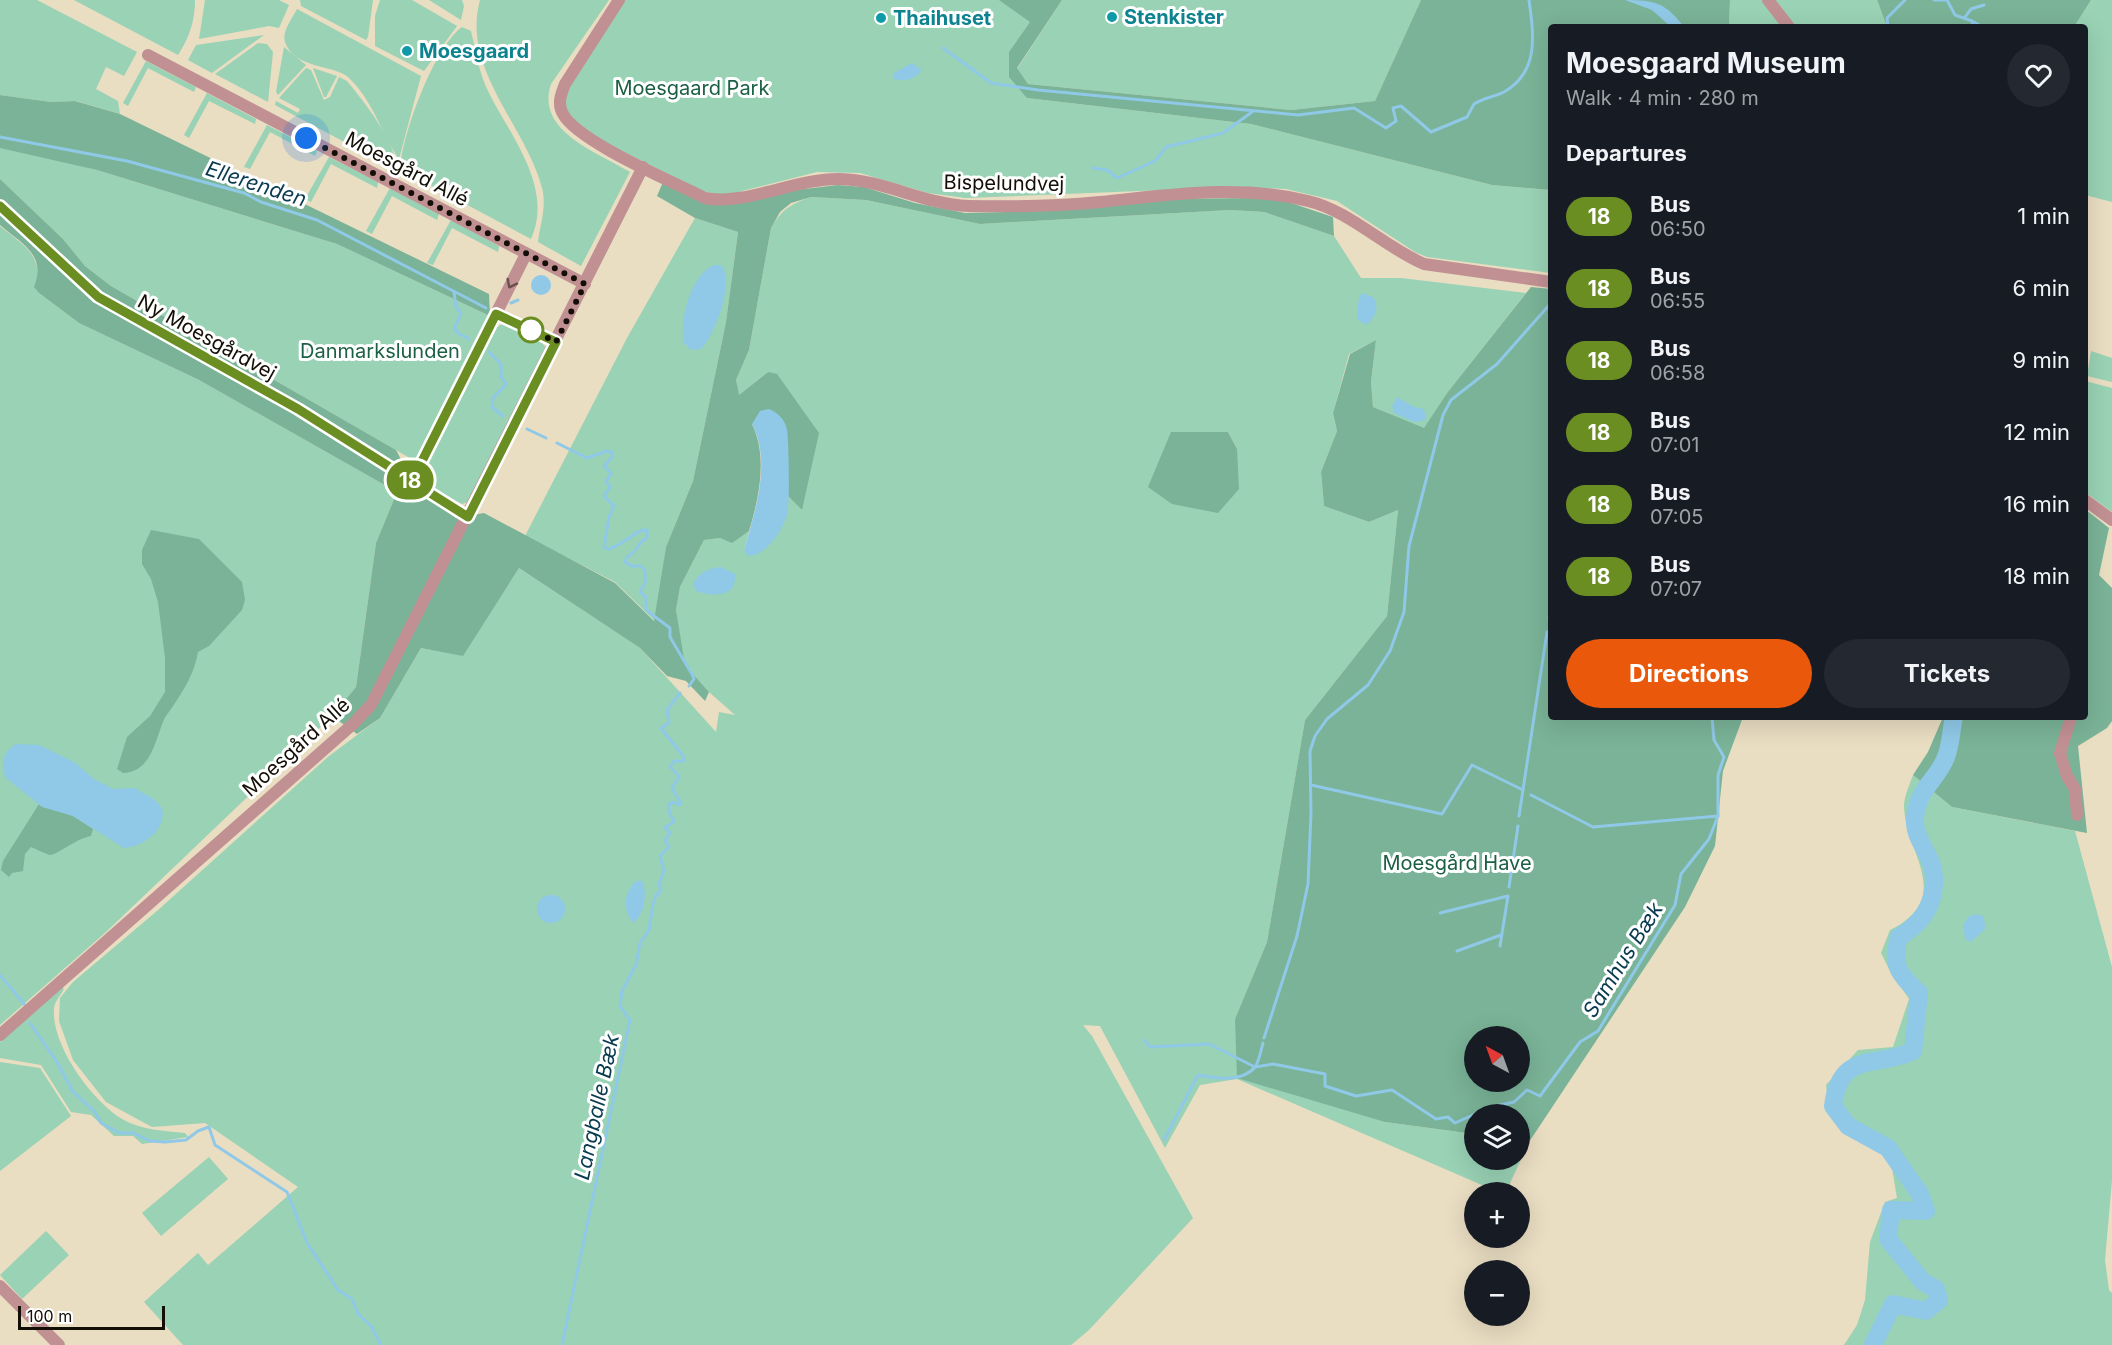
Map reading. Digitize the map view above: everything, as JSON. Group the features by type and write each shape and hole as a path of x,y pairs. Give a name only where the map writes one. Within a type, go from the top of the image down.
{"street":[{"name":"Bispelundvej","path":"619,0 564,84 560,98 561,112 578,132 643,167 714,199 816,180 837,179 862,180 926,200 964,206 1100,202 1160,194 1282,195 1311,201 1337,213 1405,256 1424,264 1548,282"},
{"path":"1768,0 1787,24"},
{"name":"Moesgård Allé","path":"148,55 585,284"},
{"name":"Moesgård Allé","path":"0,1035 353,724 371,705 643,167"},
{"name":"Ny Moesgårdvej","path":"0,206 98,297 298,409 468,517"},
{"path":"412,481 526,254"},
{"path":"2088,502 2112,520"},
{"path":"2070,720 2060,753 2067,776 2074,789 2077,815"},
{"path":"0,1286 60,1345"}],"green space":[{"path":"0,0 37,0 137,52 124,76 106,67 96,89 118,101 120,114 76,101 51,102 0,95"},
{"path":"74,0 195,0 191,29 178,55"},
{"path":"205,0 279,0 289,5 279,28 269,26 199,39"},
{"path":"300,0 373,0 368,37 366,40 301,6"},
{"path":"380,0 412,0 457,26 424,71 375,46 375,16"},
{"path":"429,0 462,0 464,6 461,20"},
{"path":"480,0 609,0 551,84 548,100 552,115 560,127 572,138 630,172 581,266 538,242 543,209 542,188 523,142 487,73 479,50 477,25"},
{"name":"Moesgaard Park","path":"624,0 1045,0 1009,53 1027,98 1251,124 1492,185 1548,190 1548,273 1427,257 1415,252 1337,201 1286,189 1237,187 966,198 928,193 860,173 817,172 722,196 700,190 588,134 564,108 569,83"},
{"path":"999,0 1062,0 1017,68 1028,84 1291,110 1375,101 1421,0 1730,0 1729,24 1548,24 1548,190 1492,185 1251,124 1027,98 1009,77 1009,52 1030,22"},
{"path":"1062,0 1421,0 1375,101 1291,110 1028,84 1017,69"},
{"path":"1730,0 1764,0 1782,24 1729,24"},
{"path":"1775,0 1877,0 1886,24 1793,24"},
{"path":"1877,0 2091,0 2076,24 1886,24"},
{"path":"2091,0 2112,0 2112,202 2088,196 2088,24 2076,24"},
{"path":"297,9 421,76 399,159 364,96 348,77 334,70 305,62 290,51 284,38"},
{"path":"462,27 471,31 486,86 527,163 534,182 537,220 531,239 400,169 407,135 421,93 441,53 451,37"},
{"path":"264,35 212,73 188,60 196,45"},
{"path":"258,43 267,44 273,52 268,102 215,74"},
{"path":"284,47 306,65 278,95 276,92"},
{"path":"146,61 196,87 194,92 148,68 128,106 123,103"},
{"path":"306,68 311,70 324,100 330,97 339,77 347,81 386,136 392,148 395,169 275,105 276,101 298,113 300,109 279,98"},
{"path":"313,68 337,76 326,97 324,97"},
{"path":"207,93 256,119 255,124 209,101 189,138 184,135"},
{"path":"0,95 51,102 75,101 120,114 489,294 490,316 337,244 97,170 0,148"},
{"path":"267,125 317,151 315,156 270,132 250,169 244,167"},
{"name":"Danmarkslunden","path":"6,147 97,170 337,244 490,316 415,461 111,286 85,266 63,239 0,179 0,148"},
{"path":"329,157 378,182 377,188 331,164 311,202 305,199"},
{"path":"0,179 63,239 85,266 111,286 396,450 406,469 402,480 456,518 484,513 615,583 654,621 666,547 693,481 726,322 738,232 695,218 657,196 663,182 701,201 838,185 864,187 915,203 965,213 1047,211 1156,199 1282,200 1333,217 1334,236 1264,212 1230,210 980,224 866,200 811,197 791,203 780,212 771,228 749,350 736,380 739,395 768,372 777,374 819,433 802,510 787,495 787,430 752,424 760,450 761,464 759,491 749,531 732,543 720,538 704,540 680,587 676,610 685,665 709,692 705,701 686,681 667,676 640,648 519,568 463,656 421,648 380,718 357,734 332,716 356,687 376,543 397,492 199,380 79,323 39,293 34,287 37,276 35,258 24,245 0,225"},
{"path":"390,188 439,214 437,220 392,196 372,234 366,231"},
{"path":"811,197 866,200 980,224 1230,210 1264,212 1334,236 1361,278 1401,278 1526,293 1447,393 1424,429 1373,407 1371,382 1376,340 1349,354 1333,413 1337,431 1321,472 1324,506 1369,522 1398,510 1387,616 1305,720 1267,942 1235,1019 1385,1122 1464,1133 1464,1170 1516,1170 1511,1182 1475,1182 1237,1079 1200,1085 1165,1148 1100,1026 1083,1025 1092,1036 1193,1218 1089,1330 1071,1345 183,1345 144,1302 198,1253 208,1265 298,1187 205,1123 152,1127 106,1102 73,1060 59,1021 60,998 73,982 157,911 329,756 380,718 421,648 463,655 519,568 640,648 716,732 719,712 735,715 709,692 685,665 676,610 680,587 704,540 720,538 732,542 749,531 744,550 787,515 787,495 802,510 768,372 738,396 736,380 749,350 771,228 779,216 792,205","holes":["1171,432 1228,432 1237,449"]},
{"path":"695,218 738,232 726,322 693,481 666,547 655,621 615,582 525,536 627,338"},
{"path":"451,220 499,246 498,252 452,228 433,265 427,263"},
{"path":"0,226 31,253 39,279 39,293 79,323 199,380 397,492 376,543 356,687 332,716 106,932 0,1025"},
{"name":"Moesgård Have","path":"1531,287 1548,289 1548,720 1742,720 1723,771 1715,846 1685,907 1530,1140 1530,1104 1464,1104 1464,1133 1385,1122 1237,1078 1235,1019 1267,942 1305,720 1387,616 1398,510 1369,522 1324,506 1321,472 1337,431 1333,413 1350,354 1376,340 1371,382 1373,407 1424,428 1447,393"},
{"path":"502,324 542,343 546,348 468,502 462,504 433,488 421,474 494,329"},
{"path":"2091,351 2112,358 2112,382 2088,376"},
{"path":"2088,382 2112,388 2112,512 2088,494"},
{"path":"1171,432 1228,432 1237,449 1239,489 1218,513 1172,504 1148,487"},
{"path":"2088,511 2109,528 2099,575 2112,588 2112,721 2107,728 2078,746 2087,833 1952,807 1913,775 1928,752 1942,720 2088,720"},
{"path":"151,530 199,539 242,582 245,600 242,610 209,646 198,652 188,680 165,718 146,761 140,767 123,773 117,769 127,737 150,716 165,692 165,658 158,602 151,579 142,564 142,550"},
{"path":"1913,775 1952,807 2075,831 2112,967 2112,1180 2105,1260 2109,1290 2112,1293 2112,1345 1844,1345 1857,1325 1865,1300 1870,1242 1885,1202 1897,1198 1891,1162 1844,1130 1829,1114 1826,1085 1858,1050 1893,1047 1909,999 1891,973 1881,953 1890,930 1910,917 1920,903 1924,889 1922,873 1906,823 1904,806"},
{"path":"39,804 73,816 93,829 91,836 50,855 31,847 25,854 23,871 12,873 9,877 1,870 3,861"},
{"path":"62,987 64,989 54,1006 59,1039 66,1055 87,1086 110,1111 129,1123 161,1131 185,1133 188,1137 142,1144 133,1136 114,1136 91,1115 71,1112 41,1065 0,1058 0,1042"},
{"path":"0,1062 40,1068 71,1116 0,1171"},
{"path":"209,1157 228,1179 161,1236 142,1213"},
{"path":"46,1231 69,1255 22,1299 0,1275"}],"water":[{"path":"1625,0 1659,4 1681,24 1668,24 1652,10"},
{"path":"912,63 922,70 916,76 902,80 894,79 894,73"},
{"path":"714,265 721,265 725,273 725,295 722,308 712,332 701,349 691,350 684,343 685,310 699,278"},
{"path":"541,275 548,278 551,285 548,292 541,295 534,292 531,285 534,278"},
{"path":"1362,293 1373,297 1376,305 1374,316 1366,325 1357,319 1358,301"},
{"path":"1397,397 1414,407 1424,409 1426,420 1414,422 1394,413 1392,406"},
{"path":"769,409 781,417 787,430 788,509 785,521 767,547 761,552 748,556 744,550 757,503 761,471 758,439 752,424 760,411"},
{"path":"721,567 735,574 735,582 728,592 716,595 696,591 693,584 701,574"},
{"path":"16,744 39,745 74,762 94,779 113,789 134,788 154,799 162,808 163,816 157,830 139,844 124,848 73,816 42,807 5,777 4,758"},
{"path":"636,881 642,881 645,898 640,915 633,923 627,912 626,901 629,890"},
{"path":"551,895 561,899 565,909 561,919 551,923 541,919 537,909 541,899"},
{"path":"1976,914 1983,916 1986,928 1971,942 1965,939 1963,925 1968,917"}],"waterway":[{"path":"943,48 991,83 1038,90 1298,115 1354,108 1386,128 1396,121 1393,108 1401,106 1431,132 1467,117 1474,104 1504,92 1523,74 1529,64 1533,40 1529,0"},
{"path":"1888,24 1887,18 1905,0"},
{"path":"1934,0 1947,0 1955,15 1972,21 1972,24"},
{"path":"1965,17 1971,9 1984,5"},
{"path":"1972,21 1978,24"},
{"path":"1093,168 1107,170 1117,178 1155,161 1166,147 1223,133 1252,112"},
{"name":"Ellerenden","path":"0,137 127,161 244,193 261,202 317,220 486,308"},
{"path":"454,292 456,307 461,313 455,327 456,332 469,339"},
{"name":"Ellerenden","path":"511,303 518,300"},
{"path":"1264,1038 1297,936 1308,884 1311,813 1310,751 1315,736 1327,719 1368,685 1390,651 1404,612 1409,546 1443,415 1451,400 1497,364 1548,306"},
{"path":"489,352 501,364 501,377 506,384 493,398 492,407 503,416"},
{"path":"527,429 546,438"},
{"path":"557,443 587,458 607,451 612,452 612,457 604,466 611,473 606,482 610,487 604,496 614,506 609,517 604,547 608,549 614,547 639,532 647,530 647,538 627,557 625,562 631,566 641,566 645,571 645,583 640,592 646,597 646,610 670,628 670,637 694,679 689,686"},
{"path":"1519,816 1547,632"},
{"name":"Langballe Bæk","path":"562,1345 630,1020 620,1006 622,991 636,965 640,943 649,930 656,895 661,891 659,884 664,871 660,856 669,847 665,840 670,833 665,827 674,822 669,812 669,804 681,803 672,789 679,776 670,767 674,761 684,761 683,756 661,728 669,723 667,710 680,693"},
{"name":"Samhus Bæk","path":"1144,1040 1150,1047 1209,1044 1255,1067 1273,1064 1325,1074 1325,1086 1356,1096 1392,1090 1436,1119 1448,1117 1455,1123 1491,1107 1514,1102 1527,1090 1540,1096 1580,1042 1598,1031 1675,905 1681,874 1709,839 1718,816 1718,775 1724,757 1714,740 1712,720"},
{"path":"1873,1345 1893,1304 1926,1311 1939,1300 1936,1289 1923,1282 1888,1239 1891,1210 1926,1211 1920,1194 1888,1148 1848,1126 1833,1106 1837,1088 1843,1076 1851,1069 1861,1064 1913,1051 1919,993 1906,981 1898,969 1896,955 1899,937 1916,924 1931,900 1933,869 1916,831 1915,818 1924,791 1946,757 1954,720"},
{"path":"1311,785 1442,814 1472,765 1523,790"},
{"path":"1531,795 1593,827 1718,816"},
{"path":"1509,887 1518,826"},
{"path":"1440,913 1508,896 1500,946"},
{"path":"1457,951 1501,935"},
{"path":"0,975 24,1004"},
{"name":"Langballe Bæk","path":"30,1023 57,1062 73,1092 94,1111 101,1123 119,1133 133,1133 150,1141 165,1142 186,1140 198,1131 209,1127 215,1145 287,1192 307,1243 338,1290 352,1299 358,1314 371,1326 381,1345"},
{"path":"1164,1140 1198,1075 1228,1078 1243,1075 1255,1067 1263,1043"}],"bus line":[{"name":"18","path":"0,206 67,271 98,297 127,316 298,409 412,481 496,314 556,342 468,517 430,493"}],"place":[{"name":"Stenkister","path":"1112,17"},
{"name":"Thaihuset","path":"881,18"},
{"name":"Moesgaard","path":"407,51"}],"route":[{"path":"306,138 585,284 556,342 531,330"}]}
